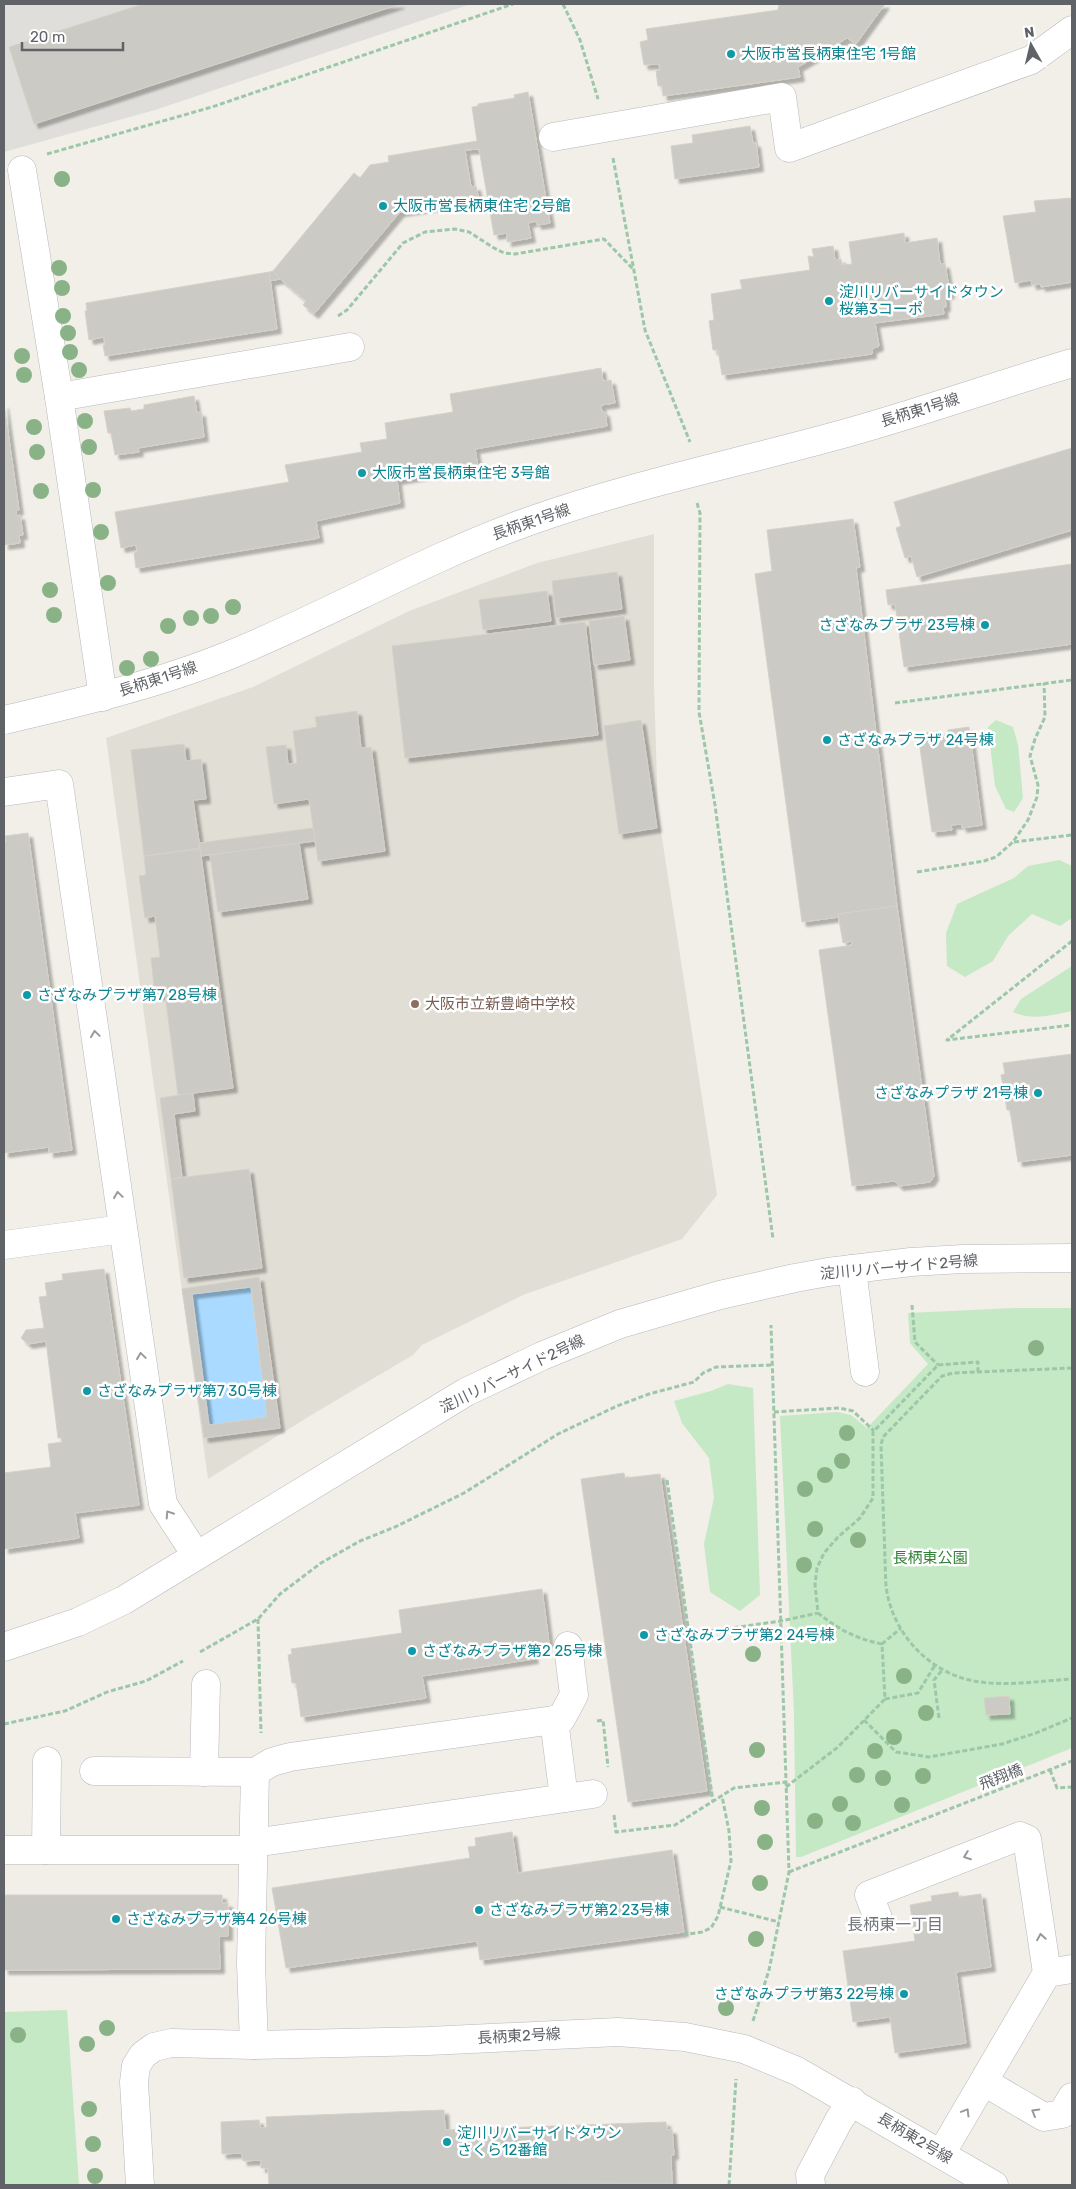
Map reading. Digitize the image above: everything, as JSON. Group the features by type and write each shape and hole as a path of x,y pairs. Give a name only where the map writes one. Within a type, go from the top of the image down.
{"street":[{"path":"553,137 782,97 789,148 1031,60 1072,30"},
{"path":"22,170 59,397 103,697"},
{"path":"59,397 350,347"},
{"name":"長柄東1号線","path":"4,720 103,697 229,656 304,623 415,567 528,522 610,495 851,432 1072,363"},
{"path":"4,792 59,784 163,1504 196,1555"},
{"path":"4,1245 123,1229"},
{"name":"淀川リバーサイド2号線","path":"4,1647 78,1622 124,1600 458,1396 542,1356 620,1324 688,1303 795,1278 852,1269 963,1259 1072,1258"},
{"path":"852,1269 864,1372"},
{"path":"564,1798 559,1716 574,1696 568,1646"},
{"path":"204,1772 206,1684"},
{"path":"94,1771 255,1772 272,1762 290,1757 559,1716"},
{"path":"46,1850 47,1761"},
{"path":"254,2045 251,1963 255,1772"},
{"path":"4,1850 254,1846 564,1798 601,1785"},
{"path":"878,1918 869,1895 1020,1836 1027,1839 1060,1971 984,2082 941,2154"},
{"name":"長柄東2号線","path":"140,2185 134,2082 136,2066 143,2055 154,2047 171,2043 254,2045 428,2041 586,2033 654,2034 710,2042 744,2050 798,2071 994,2185"},
{"path":"984,2082 1044,2117 1062,2114 1072,2097"},
{"path":"816,2182 839,2120 852,2101"}],"path":[{"path":"22,170 34,158 212,107 513,4"},
{"path":"563,4 580,40 607,128 644,330 690,442"},
{"path":"332,320 347,310 403,243 425,232 455,229 469,232 504,253 515,254 604,240 633,269"},
{"path":"697,503 700,513 699,712 715,805 773,1240"},
{"path":"895,703 1072,680"},
{"path":"917,872 984,861 996,857 1013,842 1028,820 1037,797 1038,785 1030,756 1045,717 1044,683"},
{"path":"1013,842 1072,835"},
{"path":"1072,941 947,1040 1072,1025"},
{"path":"912,1305 915,1342 938,1365"},
{"path":"752,2026 769,1970 789,1872 771,1325"},
{"path":"818,1613 815,1584 817,1568 824,1553 838,1537 860,1518 873,1498 874,1431 938,1365 978,1362 978,1372"},
{"path":"194,1655 258,1619 280,1594 321,1563 360,1541 395,1527 464,1493 558,1434 633,1400 694,1382 703,1373 716,1367 772,1365"},
{"path":"1072,1368 978,1372 942,1376 884,1436 881,1445 886,1587 890,1603 901,1628 912,1646 935,1664 959,1677 988,1682 1072,1679"},
{"path":"774,1412 839,1408 853,1411 874,1431"},
{"path":"667,1480 713,1802"},
{"path":"689,1634 781,1621 818,1613 846,1633 882,1644"},
{"path":"255,1772 262,1756 258,1619"},
{"path":"882,1644 901,1628"},
{"path":"882,1644 885,1699"},
{"path":"4,1724 65,1711 107,1692 146,1681 186,1660"},
{"path":"786,1788 838,1747 885,1699 918,1693 935,1664"},
{"path":"939,1718 934,1680 943,1669"},
{"path":"559,1716 590,1722 603,1720 601,1785"},
{"path":"864,1720 896,1752 929,1757 1002,1744 1072,1718"},
{"name":"飛翔橋","path":"789,1872 1072,1761"},
{"path":"1050,1770 1057,1788 1072,1787"},
{"path":"614,1814 616,1832 675,1825 734,1788 786,1782"},
{"path":"683,1935 702,1932 711,1928 718,1916 731,1861 729,1831 722,1796"},
{"path":"720,1907 779,1922"},
{"path":"729,2185 736,2074"}],"shaded area":[{"path":"4,4 471,4 155,110 4,152"},
{"name":"大阪市立新豊崎中学校","path":"654,534 654,685 658,812 717,1195 682,1239 523,1295 422,1345 413,1355 208,1479 106,738 253,687 409,611 537,563"}],"green space":[{"path":"996,720 1013,727 1018,745 1023,798 1014,812 1006,809 995,786 988,727"},
{"path":"1059,860 1072,866 1072,918 1060,926 1032,914 1008,936 993,961 965,977 947,966 946,933 957,904 1014,878 1028,866"},
{"path":"1072,966 1072,1011 1035,1017 1013,1012 1021,999"},
{"name":"長柄東公園","path":"1015,1308 1072,1308 1072,1748 801,1857 796,1857 794,1713 780,1416 837,1412 851,1415 867,1428 928,1364 910,1343 908,1313"},
{"path":"728,1384 753,1388 760,1595 740,1611 710,1592 704,1544 714,1498 709,1458 682,1423 674,1401 711,1391"},
{"path":"67,2010 79,2185 4,2185 4,2012"}],"water":[{"path":"251,1287 267,1417 209,1425 192,1294"}],"building":[{"path":"143,4 400,4 34,124 9,47"},
{"name":"大阪市営長柄東住宅 1号館","path":"779,4 885,4 856,44 847,38 798,67 800,77 663,96 662,86 658,86 656,71 660,70 659,64 644,65 640,42 648,40 646,29 778,10"},
{"name":"大阪市営長柄東住宅 2号館","path":"528,92 550,223 537,225 536,221 528,223 531,238 507,242 507,233 494,235 479,149 465,150 471,187 476,186 479,200 400,212 314,314 303,305 306,301 273,271 354,173 360,178 370,165 389,162 388,156 477,141 472,107 478,106 478,104 515,98 514,95"},
{"path":"750,126 753,143 756,143 759,167 675,179 671,146 693,143 692,135"},
{"path":"1072,198 1072,282 1041,287 1041,284 1032,285 1031,280 1015,283 1003,216 1036,212 1034,201"},
{"name":"淀川リバーサイドタウン 桜第3コーポ","path":"904,233 905,243 937,238 940,264 945,264 950,294 945,295 946,307 943,307 944,314 875,323 879,346 872,349 872,354 722,375 718,350 713,350 709,321 714,320 711,294 742,289 740,280 810,270 808,256 814,257 812,249 833,246 835,260 841,259 842,265 852,264 849,242"},
{"path":"273,271 280,279 270,281 269,272"},
{"path":"269,272 277,329 105,356 104,337 89,340 85,311 87,311 86,303"},
{"name":"大阪市営長柄東住宅 3号館","path":"601,368 603,381 611,380 615,403 601,405 602,412 605,412 607,426 475,449 478,466 397,480 400,503 316,521 319,538 136,568 134,553 137,552 136,545 121,548 115,512 289,482 285,465 362,452 360,443 387,439 385,423 453,412 450,394"},
{"path":"194,396 197,413 201,412 204,437 138,448 139,452 115,455 104,411 130,408 131,411 144,409 144,405"},
{"path":"4,404 19,510 16,511 16,516 20,515 23,535 19,535 20,543 4,545"},
{"path":"1072,448 1072,530 917,577 911,556 905,558 896,528 901,526 894,502"},
{"name":"さざなみプラザ 24号棟","path":"853,519 860,567 856,568 897,906 838,914 839,917 802,922 755,574 772,571 767,530"},
{"name":"さざなみプラザ 23号棟","path":"1072,564 1072,644 904,667 895,604 888,605 886,590"},
{"path":"617,572 622,609 556,618 552,581"},
{"path":"547,591 551,621 483,630 479,600"},
{"path":"624,616 630,660 594,665 589,621"},
{"path":"585,622 598,735 405,758 392,646"},
{"path":"357,711 361,748 371,747 385,851 318,861 309,799 274,804 266,747 286,745 288,764 297,763 293,731 317,727 315,717"},
{"path":"641,720 657,828 619,834 604,726"},
{"path":"969,727 982,825 962,828 962,824 951,825 952,830 932,832 918,734 938,731 938,736 948,734 948,730"},
{"path":"184,744 186,761 201,759 206,799 193,800 200,848 144,856 131,750"},
{"path":"313,828 315,841 201,856 199,843"},
{"name":"さざなみプラザ第7 28号棟","path":"28,833 72,1150 49,1153 49,1147 4,1153 4,843 6,842 5,836"},
{"path":"299,843 308,899 218,912 210,855"},
{"path":"200,849 233,1088 178,1095 165,994 155,996 151,958 160,957 155,916 145,918 139,876 146,875 144,856"},
{"path":"897,906 934,1176 930,1182 899,1186 894,1181 852,1186 819,950 852,945 852,941 843,943 838,914"},
{"name":"さざなみプラザ 21号棟","path":"1072,1054 1072,1155 1018,1162 1010,1110 1007,1110 1001,1075 1005,1074 1003,1063"},
{"path":"193,1093 195,1111 174,1114 182,1177 171,1179 160,1098"},
{"path":"249,1169 262,1268 184,1278 171,1179"},
{"name":"さざなみプラザ第7 30号棟","path":"104,1269 139,1505 75,1513 79,1538 4,1549 4,1473 51,1467 48,1444 62,1442 61,1438 58,1438 46,1341 28,1344 21,1338 26,1330 44,1328 39,1297 47,1296 45,1283 63,1280 62,1274"},
{"path":"259,1277 280,1428 204,1438 182,1289","holes":["251,1287 267,1417 209,1425 192,1294"]},
{"name":"さざなみプラザ第2 24号棟","path":"624,1473 625,1478 660,1474 707,1791 628,1802 581,1479"},
{"name":"さざなみプラザ第2 25号棟","path":"542,1589 549,1643 531,1646 534,1659 422,1676 426,1698 301,1717 296,1683 292,1683 288,1655 292,1654 291,1649 402,1633 399,1610"},
{"path":"1009,1696 1010,1714 986,1715 984,1698"},
{"name":"さざなみプラザ第2 23号棟","path":"512,1832 518,1873 672,1850 684,1932 480,1960 477,1941 286,1968 272,1888 470,1858 468,1847 476,1846 475,1838"},
{"name":"さざなみプラザ第3 22号棟","path":"958,1892 959,1897 981,1894 991,1967 956,1972 966,2043 895,2053 890,2017 853,2022 843,1951 915,1941 910,1905 932,1901 931,1896"},
{"name":"さざなみプラザ第4 26号棟","path":"4,1895 222,1895 222,1903 228,1903 228,1936 219,1936 220,1969 4,1970"},
{"name":"淀川リバーサイドタウン さくら12番館","path":"444,2110 445,2130 666,2122 667,2130 672,2129 674,2155 671,2155 672,2184 269,2185 268,2168 261,2168 261,2160 243,2161 242,2153 222,2154 221,2122 259,2120 260,2128 267,2127 266,2117"}],"place":[{"name":"大阪市営長柄東住宅 1号館","path":"731,54"},
{"name":"大阪市営長柄東住宅 2号館","path":"383,206"},
{"name":"淀川リバーサイドタウン 桜第3コーポ","path":"829,301"},
{"name":"大阪市営長柄東住宅 3号館","path":"362,473"},
{"name":"さざなみプラザ 23号棟","path":"985,625"},
{"name":"さざなみプラザ 24号棟","path":"827,740"},
{"name":"さざなみプラザ第7 28号棟","path":"27,995"},
{"name":"大阪市立新豊崎中学校","path":"415,1004"},
{"name":"さざなみプラザ 21号棟","path":"1038,1093"},
{"name":"さざなみプラザ第7 30号棟","path":"87,1391"},
{"name":"さざなみプラザ第2 24号棟","path":"644,1635"},
{"name":"さざなみプラザ第2 25号棟","path":"412,1651"},
{"name":"さざなみプラザ第2 23号棟","path":"479,1910"},
{"name":"さざなみプラザ第4 26号棟","path":"116,1919"},
{"name":"さざなみプラザ第3 22号棟","path":"904,1994"},
{"name":"淀川リバーサイドタウン さくら12番館","path":"447,2142"}],"district":[{"name":"長柄東一丁目","path":"895,1924"}]}
